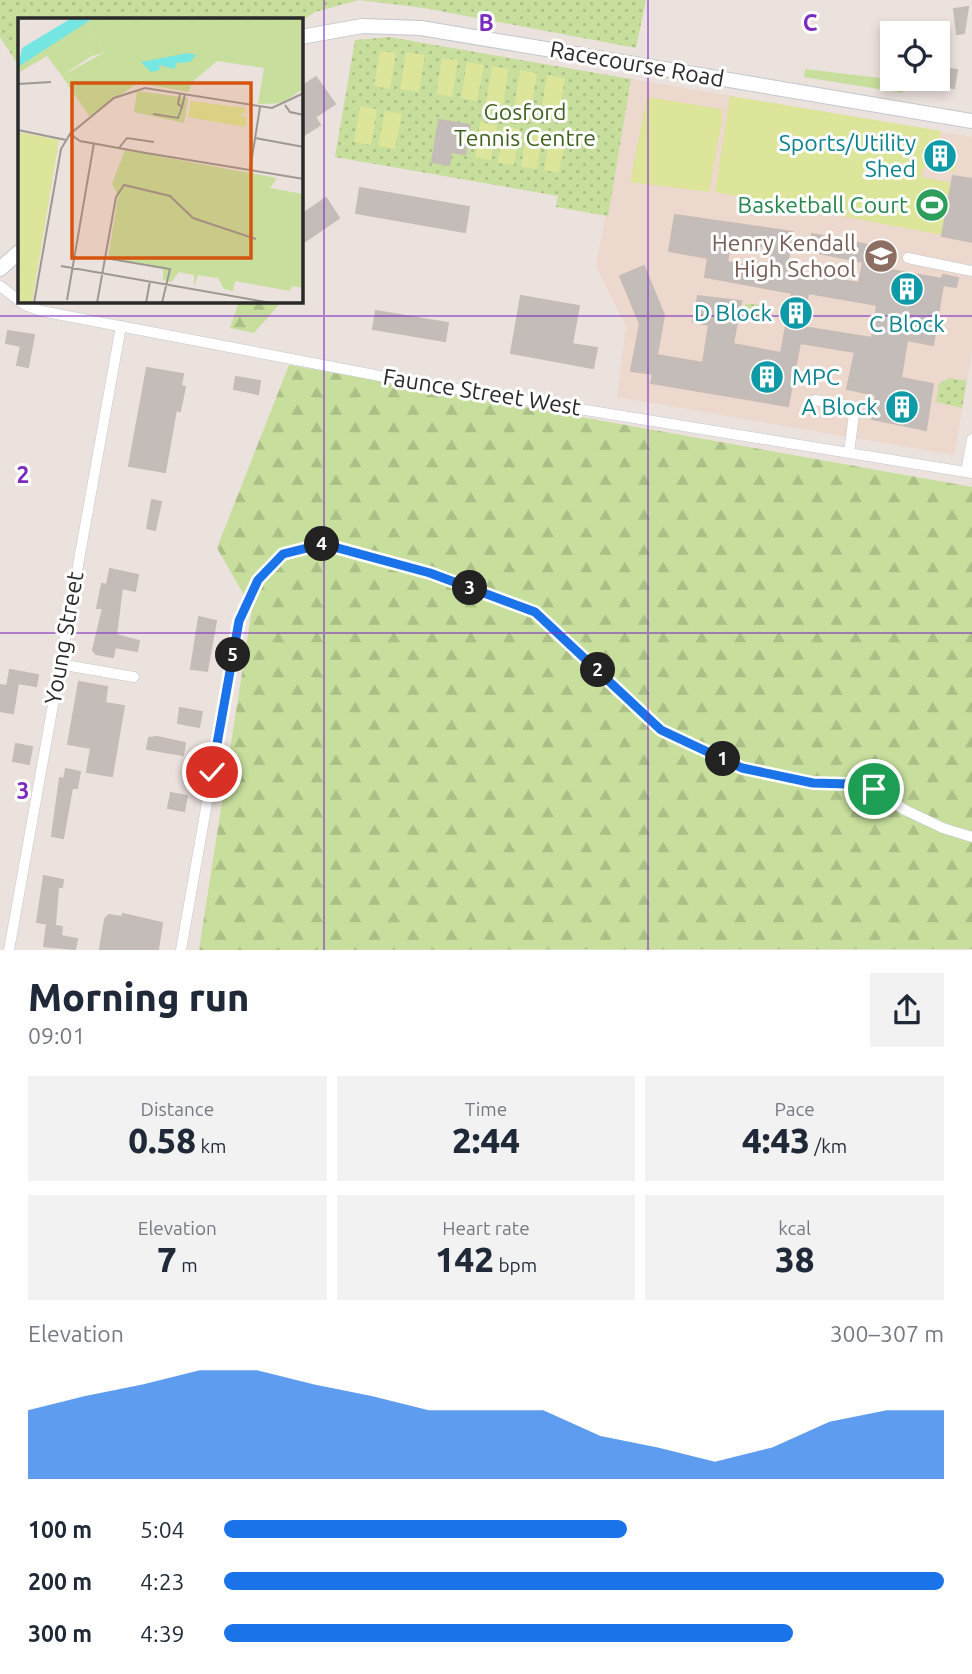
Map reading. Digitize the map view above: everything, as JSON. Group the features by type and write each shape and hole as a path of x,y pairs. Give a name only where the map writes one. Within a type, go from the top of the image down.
{"main road":[{"name":"Racecourse Road","path":"303,37 362,26 421,28 972,121"},
{"path":"0,269 18,253"}],"street":[{"path":"908,258 972,271"},
{"name":"Faunce Street West","path":"0,286 18,300"},
{"name":"Faunce Street West","path":"22,303 41,311 401,380 969,472"},
{"name":"Young Street","path":"9,950 121,326"},
{"path":"815,401 855,407 849,452"},
{"path":"969,472 972,439"},
{"path":"181,950 239,621 258,580 283,554 323,544 430,573 535,612 661,730 742,768 813,783 849,784 874,789 905,810 943,828 972,837"},
{"path":"59,664 134,677"}],"shaded area":[{"name":"Henry Kendall High School","path":"631,79 972,137 972,352 954,455 617,397 626,326 596,266"}],"green space":[{"path":"0,0 359,0 315,12 303,20 18,18 18,64 0,37"},
{"path":"359,0 646,0 636,48 424,8"},
{"name":"Gosford Tennis Centre","path":"389,37 631,79 608,216 556,207 558,196 335,157 355,40"},
{"path":"380,51 396,53 390,89 374,86"},
{"path":"406,52 425,55 419,92 400,89"},
{"path":"442,58 458,60 452,97 436,94"},
{"path":"467,62 484,65 477,101 461,98"},
{"path":"492,66 509,69 503,105 486,102"},
{"path":"805,69 880,78 880,89 804,77"},
{"path":"520,70 537,73 531,110 514,108"},
{"path":"547,75 565,78 559,115 541,112"},
{"path":"730,96 941,131 939,140 947,142 957,161 955,172 943,170 945,153 936,152 934,169 924,167 921,177 952,183 942,235 715,192"},
{"path":"647,97 721,109 722,119 709,192 630,182"},
{"path":"360,106 377,109 371,145 354,142"},
{"path":"385,111 402,114 395,149 378,146"},
{"path":"480,122 497,125 491,160 475,158"},
{"path":"503,126 520,129 514,165 498,163"},
{"path":"527,130 543,132 537,169 521,167"},
{"path":"550,134 566,137 559,173 544,170"},
{"path":"238,303 280,303 254,333 230,328"},
{"path":"745,304 767,305 764,322 744,320"},
{"path":"289,365 972,487 972,949 199,950 252,609 217,548"},
{"path":"949,378 967,381 962,408 936,402 939,384"}],"building":[{"path":"968,7 964,33 957,34 954,9"},
{"path":"950,69 957,70 954,88 950,87"},
{"path":"316,77 335,104 315,117 320,125 303,136 303,86"},
{"path":"439,120 470,125 465,154 451,152 449,165 432,162"},
{"path":"953,176 972,179 972,242 942,236"},
{"path":"360,188 469,207 465,232 356,213"},
{"path":"326,198 339,218 303,243 303,214"},
{"path":"675,215 793,232 786,271 859,283 863,262 809,251 812,234 884,248 880,268 942,279 943,275 958,278 956,287 943,285 933,345 907,340 901,378 933,384 926,430 872,419 876,395 847,389 855,352 800,343 788,406 651,383 653,374 631,371 640,324 620,276 644,266 664,315 657,355 703,363 709,325 693,322 698,296 741,301 733,344 781,353 792,293 705,277 708,258 669,251","holes":["731,241 771,248 767,270 727,262","808,293 877,305 872,338 803,327"]},
{"path":"521,296 579,306 572,344 597,348 593,368 511,353"},
{"path":"376,311 448,323 445,341 373,329"},
{"path":"8,331 34,335 28,367 17,365 21,346 6,343"},
{"path":"147,368 183,374 181,386 185,387 180,411 176,410 165,472 129,466"},
{"path":"236,377 260,381 258,394 234,389"},
{"path":"152,500 161,502 155,530 147,528"},
{"path":"110,569 138,575 135,591 122,588 116,635 139,641 137,651 115,647 113,657 96,654 93,650 103,608 97,608 102,584 107,585"},
{"path":"199,617 216,621 207,671 191,669"},
{"path":"10,670 38,675 36,686 18,683 13,713 0,711 0,685 7,686"},
{"path":"79,682 107,687 105,703 124,706 112,776 87,772 91,748 68,744"},
{"path":"180,708 202,712 199,727 178,723"},
{"path":"149,738 185,743 183,755 147,749"},
{"path":"16,744 32,747 29,764 13,761"},
{"path":"66,769 80,772 77,788 72,788 63,838 52,836 60,778 64,779"},
{"path":"171,793 187,796 184,811 168,808"},
{"path":"44,876 63,880 62,887 58,887 55,925 37,922"},
{"path":"123,914 162,923 158,949 100,949 105,919 109,915 122,917"},
{"path":"47,924 62,927 61,936 77,939 75,949 44,946"}],"place":[{"name":"Sports/Utility Shed","path":"940,156"},
{"name":"Basketball Court","path":"932,205"},
{"name":"Henry Kendall High School","path":"881,256"},
{"name":"C Block","path":"907,289"},
{"name":"D Block","path":"796,313"},
{"name":"MPC","path":"767,377"},
{"name":"A Block","path":"902,407"}],"route":[{"path":"212,772 239,621 258,580 283,554 323,544 430,573 535,612 661,730 742,768 813,783 849,784 874,789"}]}
